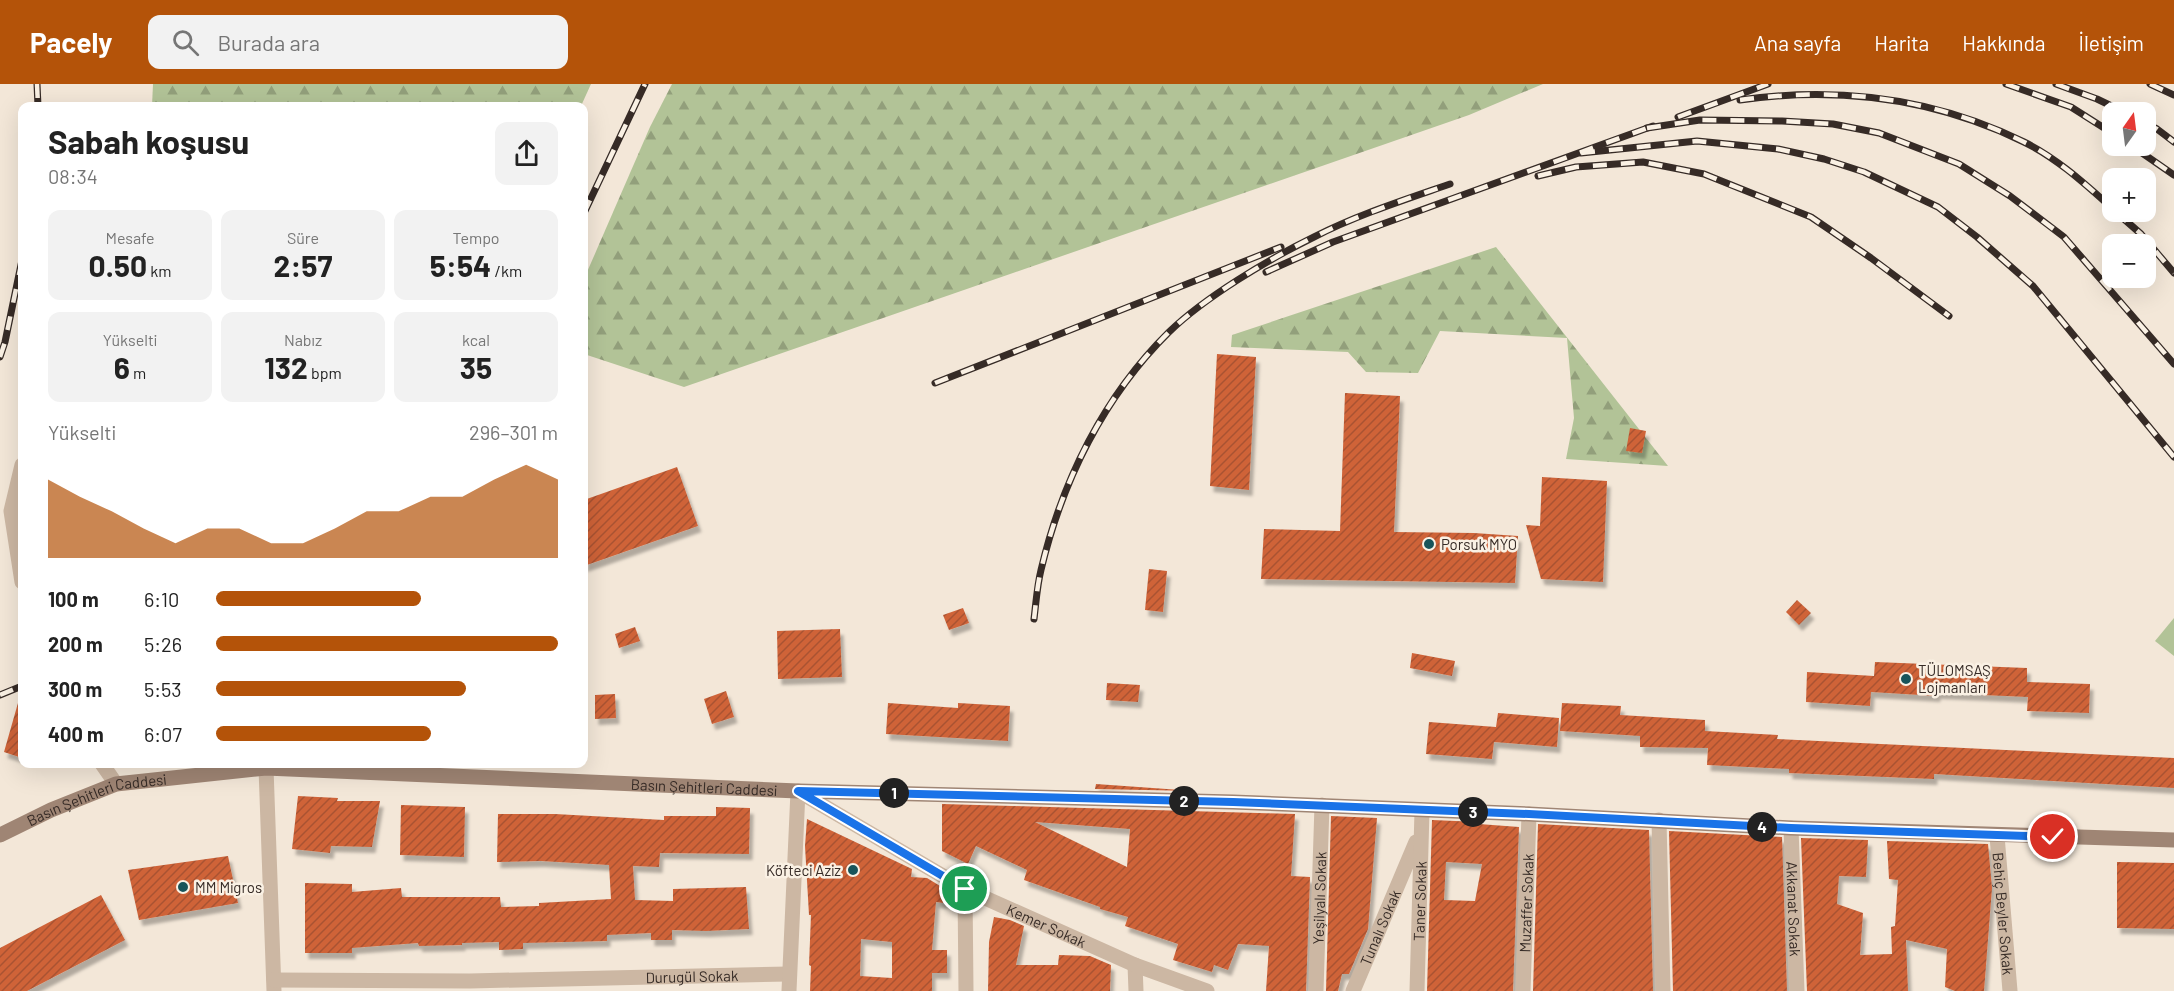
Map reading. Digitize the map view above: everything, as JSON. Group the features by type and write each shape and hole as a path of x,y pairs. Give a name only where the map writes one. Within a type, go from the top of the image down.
{"main road":[{"name":"Basın Şehitleri Caddesi","path":"0,835 51,810 116,784 266,768 798,791 1322,806 1659,820 1791,828 2174,840"}],"street":[{"path":"18,482 11,511 18,556"},
{"path":"105,768 116,784"},
{"path":"266,768 274,985"},
{"path":"789,991 798,791"},
{"name":"Kemer Sokak","path":"798,791 965,889 1135,965 1207,991"},
{"name":"Yeşilyalı Sokak","path":"1316,991 1322,806"},
{"name":"Taner Sokak","path":"1417,991 1422,811"},
{"name":"Muzaffer Sokak","path":"1523,991 1529,814"},
{"path":"1659,820 1663,991"},
{"name":"Akkanat Sokak","path":"1791,828 1797,991"},
{"name":"Tunalı Sokak","path":"1353,991 1420,832"},
{"name":"Behiç Beyler Sokak","path":"1997,836 2010,991"},
{"path":"965,889 966,991"},
{"path":"1135,965 1136,991"},
{"name":"Durugül Sokak","path":"274,985 635,984 789,974"}],"green space":[{"path":"153,84 591,84 583,102 152,102"},
{"path":"672,84 1543,84 1469,115 684,387 588,355 588,270 650,127"},
{"path":"1496,247 1668,466 1566,459 1574,418 1567,338 1440,331 1418,373 1366,372 1348,352 1231,347 1232,335"},
{"path":"2174,618 2174,656 2155,641"}],"building":[{"path":"1217,354 1256,357 1249,490 1210,486"},
{"path":"1345,393 1400,396 1394,532 1518,536 1515,583 1261,579 1264,529 1340,531"},
{"path":"1630,428 1646,431 1642,453 1626,451"},
{"path":"677,467 698,526 588,565 588,499"},
{"path":"1542,477 1607,481 1603,582 1541,579 1526,525 1540,526"},
{"path":"1149,569 1167,571 1163,612 1145,610"},
{"path":"1797,600 1811,613 1799,625 1786,612"},
{"path":"963,608 969,623 949,630 943,615"},
{"path":"635,627 640,641 619,648 615,634"},
{"path":"840,629 842,677 778,679 777,631"},
{"path":"1412,653 1455,661 1452,676 1410,668"},
{"path":"1875,662 2027,668 2027,682 2090,684 2089,713 2027,711 2028,697 1937,693 1937,696 1871,692 1870,706 1806,702 1807,672 1874,676"},
{"path":"1107,683 1140,685 1138,702 1106,700"},
{"path":"726,691 734,717 712,724 704,699"},
{"path":"615,694 616,718 595,719 595,695"},
{"path":"18,703 18,757 4,752"},
{"path":"888,703 958,708 958,703 1010,706 1008,741 886,734"},
{"path":"1562,703 1621,706 1620,715 1705,720 1705,731 1778,735 1777,739 2174,758 2174,788 1934,774 1934,779 1789,773 1789,769 1707,765 1708,748 1640,747 1640,736 1560,731"},
{"path":"1498,713 1559,718 1557,747 1494,742 1492,759 1426,754 1429,722 1496,727"},
{"path":"1096,784 1195,791 1095,789"},
{"path":"298,796 338,798 337,801 380,801 372,847 331,846 330,853 292,849"},
{"path":"942,804 1295,814 1291,876 1310,877 1306,991 1266,991 1269,946 1238,944 1228,970 1214,965 1212,972 1173,960 1178,944 1125,926 1128,917 1100,909 1100,907 1024,880 1027,870 976,846 968,864 942,851","holes":["1035,822 1130,829 1127,867"]},
{"path":"401,805 465,807 464,857 400,855"},
{"path":"716,807 750,808 749,854 660,853 659,867 633,866 635,900 673,901 673,889 746,887 749,929 672,930 672,940 651,940 651,933 607,935 607,941 523,943 523,949 499,950 499,942 419,946 418,943 352,948 352,953 305,953 305,883 352,884 352,892 401,888 402,897 500,897 501,907 611,899 609,865 541,861 497,862 498,814 555,814 664,820 664,816 716,816"},
{"path":"1331,816 1377,818 1368,929 1349,974 1342,974 1338,991 1326,991"},
{"path":"807,819 912,869 911,877 927,878 945,889 944,903 936,902 932,950 947,950 947,973 932,973 932,991 810,991 811,915 809,915 805,846","holes":["861,939 892,942 892,978 860,976"]},
{"path":"1432,820 1519,827 1513,991 1427,991","holes":["1446,862 1482,864 1475,901 1444,900"]},
{"path":"1538,824 1649,830 1653,991 1533,991"},
{"path":"1669,831 1782,837 1787,991 1673,991"},
{"path":"1801,838 1868,840 1866,877 1839,876 1837,904 1863,913 1860,955 1892,954 1891,927 1895,926 1898,880 1889,879 1887,841 1988,844 1992,888 1984,991 1955,991 1945,987 1947,949 1906,940 1908,991 1807,991"},
{"name":"MM Migros","path":"228,856 238,903 139,920 128,870"},
{"path":"2117,862 2174,863 2174,929 2117,928"},
{"path":"101,895 125,940 27,991 0,991 0,948"},
{"path":"994,917 1024,926 1016,965 1058,965 1059,955 1090,956 1111,965 1110,991 988,991 989,942"}],"railway":[{"path":"37,84 38,102"},
{"path":"588,205 645,84"},
{"path":"1678,117 1768,84"},
{"path":"2006,84 2071,107 2102,127"},
{"path":"2056,84 2103,102"},
{"path":"2150,84 2174,95"},
{"path":"1740,100 1814,94 1850,96 1886,99 1956,115 1990,127 2036,148 2070,172 2102,199"},
{"path":"1647,128 1700,120 1833,124 1879,133 1959,164 2010,196 2064,237 2174,364"},
{"path":"1266,272 1333,242 1653,126"},
{"path":"2156,128 2174,142"},
{"path":"1581,153 1697,141 1778,149 1824,159 1864,172 1938,207 1977,237 2033,286 2174,457"},
{"path":"2146,156 2174,175"},
{"path":"1538,176 1576,167 1643,162 1704,174 1811,217 1949,316"},
{"path":"1034,619 1040,576 1050,537 1061,504 1088,442 1105,412 1125,384 1169,332 1219,292 1296,246 1364,215 1450,184"},
{"path":"2127,222 2141,234 2174,273"},
{"path":"935,383 1281,247"},
{"path":"0,357 18,279"},
{"path":"0,695 18,688"}],"place":[{"name":"Porsuk MYO","path":"1429,544"},
{"name":"TÜLOMSAŞ Lojmanları","path":"1906,679"},
{"name":"Köfteci Aziz","path":"853,870"},
{"name":"MM Migros","path":"183,887"}],"route":[{"path":"965,889 798,791 1233,802 1659,820 1791,828 2053,837"}]}
